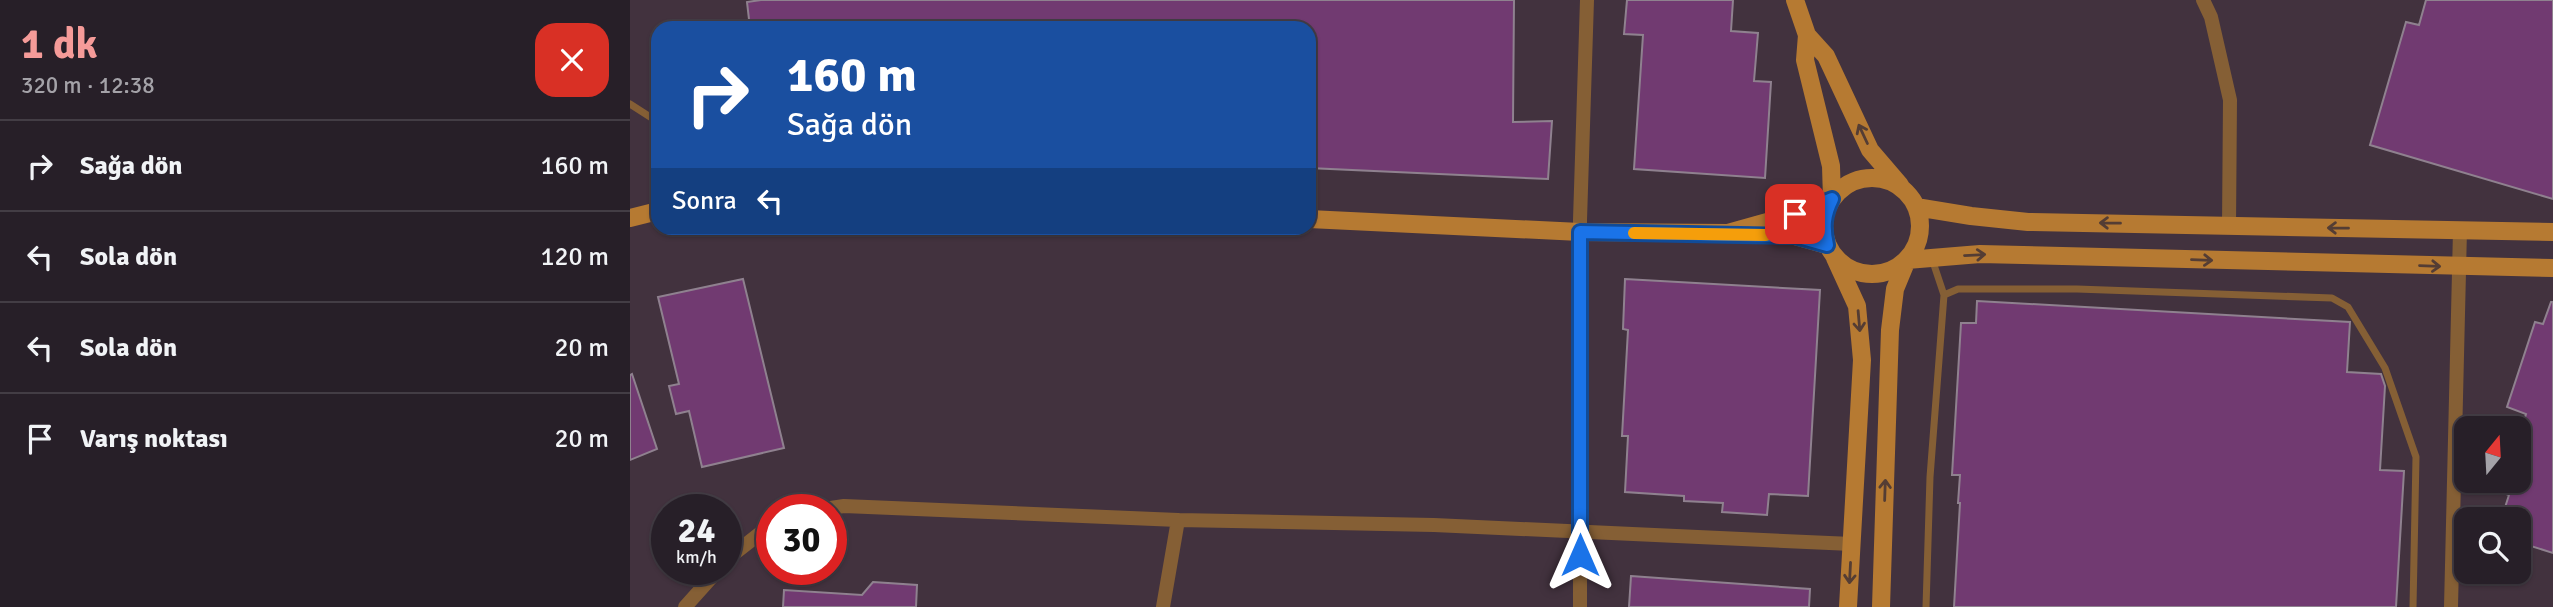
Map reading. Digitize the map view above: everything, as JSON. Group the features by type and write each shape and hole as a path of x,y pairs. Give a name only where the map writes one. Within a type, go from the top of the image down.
{"street":[{"path":"1580,607 1580,232 1587,0"},
{"path":"1794,0 1807,35 1826,57 1870,150 1903,189 1919,216 1920,232 1916,247 1907,260 1895,289 1890,330 1881,607"},
{"path":"2203,0 2210,17 2231,100 2229,226"},
{"path":"1807,35 1805,60 1831,166 1832,199 1824,221 1831,251 1857,306 1863,360 1848,607"},
{"path":"1728,233 1795,214 1832,199 1843,187 1857,180 1873,178 1889,181 1903,189"},
{"path":"1916,207 2028,222 2553,232"},
{"path":"630,218 651,213"},
{"path":"1316,219 1580,232 1795,236 1831,251 1848,268 1863,274 1894,270 1907,260 1980,254 2553,268"},
{"path":"2451,607 2460,230"},
{"path":"847,506 1178,520 1434,525 1852,544"},
{"path":"1163,607 1178,520"},
{"path":"742,547 756,537"},
{"path":"685,607 705,585"}],"lane":[{"path":"630,104 651,118"},
{"path":"1926,607 1930,477 1944,295 1932,258"},
{"path":"1944,295 1958,289 2077,289 2332,298 2348,307 2385,368 2416,457 2413,607"}],"shaded area":[{"path":"630,0 2553,0 2553,607 630,607"}],"building":[{"path":"1514,0 1513,122 1552,121 1548,179 1316,168 1316,21 749,21 747,2"},
{"path":"1627,0 1733,0 1731,31 1758,33 1754,81 1771,82 1765,178 1634,169 1643,35 1624,34"},
{"path":"2426,0 2553,0 2553,199 2370,145 2406,22 2419,25"},
{"path":"743,279 784,448 702,467 689,411 676,414 669,386 679,384 658,297"},
{"path":"1625,279 1820,290 1808,496 1769,494 1767,515 1722,512 1723,503 1684,501 1684,496 1625,492 1628,436 1622,436 1628,330 1623,329"},
{"path":"1977,301 2350,322 2347,372 2381,374 2385,386 2380,470 2404,471 2396,607 1954,607 1960,475 1952,475 1961,323 1976,323"},
{"path":"2553,302 2553,553 2531,546 2531,507 2505,507 2509,495 2506,494 2531,493 2531,416 2507,407 2535,322 2543,324"},
{"path":"632,374 657,449 630,460 630,375"},
{"path":"1631,576 1810,589 1809,607 1629,607"},
{"path":"873,582 917,585 916,607 783,607 784,590 862,595"}],"slow traffic":[{"path":"1634,233 1766,235"}],"route":[{"path":"1580,555 1580,232 1795,236 1827,245 1823,229 1825,213 1832,199 1795,214"}]}
